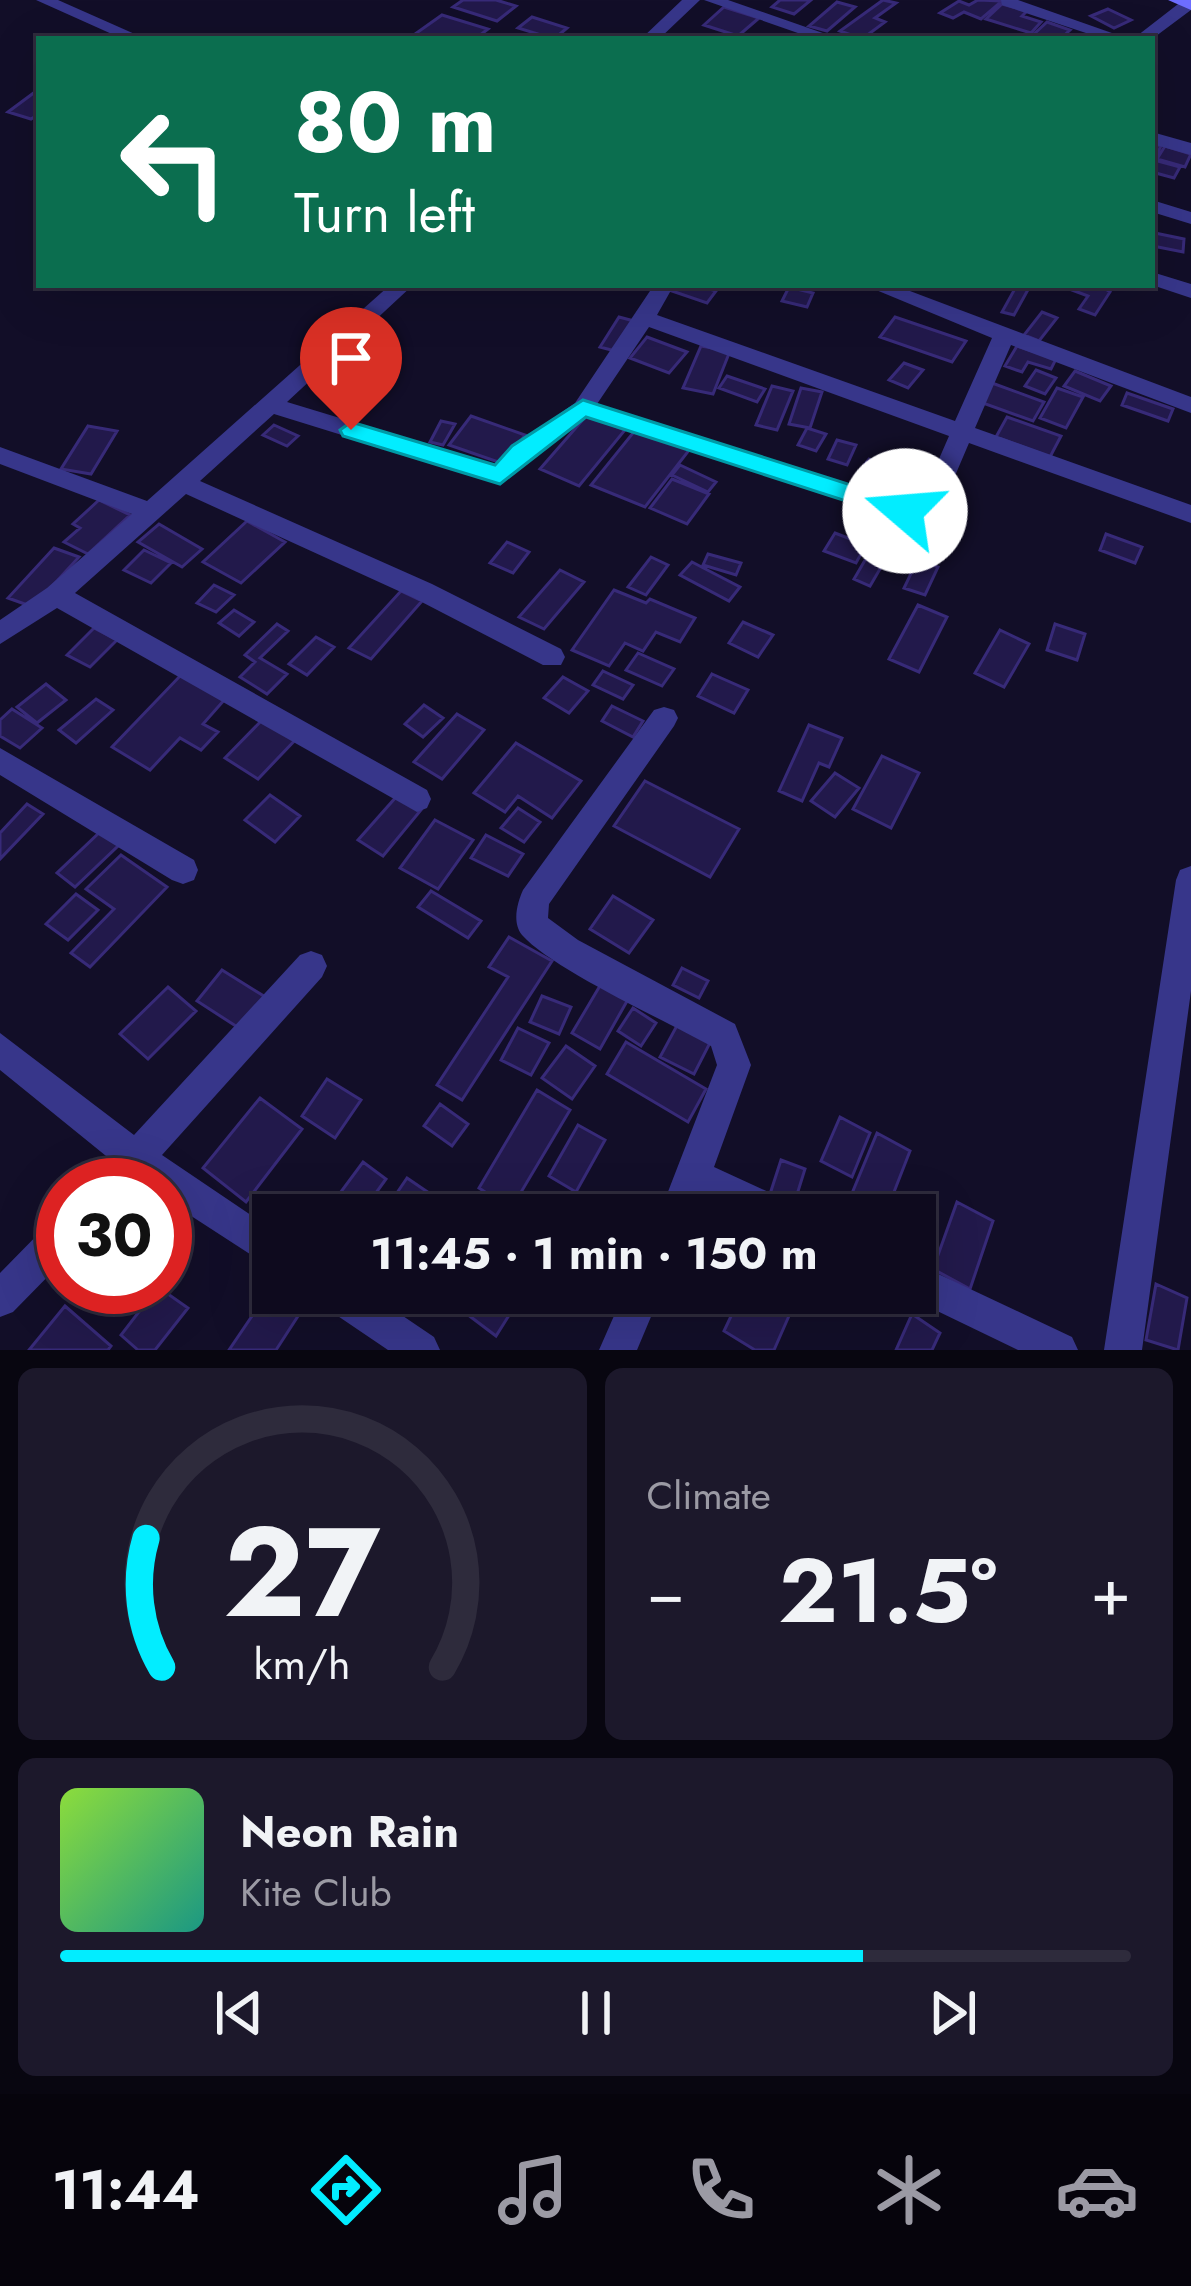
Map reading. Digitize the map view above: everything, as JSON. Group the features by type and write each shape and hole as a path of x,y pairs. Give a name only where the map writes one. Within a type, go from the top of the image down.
{"street":[{"path":"44,0 131,36"},
{"path":"652,36 692,0"},
{"path":"712,0 823,36"},
{"path":"1008,2 1112,36"},
{"path":"1145,36 1185,3"},
{"path":"1155,139 1191,149"},
{"path":"1155,207 1191,218"},
{"path":"1155,279 1191,291"},
{"path":"0,634 56,596 400,288"},
{"path":"271,405 500,476 521,452 583,408 662,288"},
{"path":"882,288 1191,405"},
{"path":"644,318 1191,514"},
{"path":"583,408 925,518 1005,333"},
{"path":"0,454 148,511"},
{"path":"183,483 423,591 552,657"},
{"path":"56,596 418,799"},
{"path":"664,718 534,900 532,924 567,950 723,1035 734,1065 686,1194"},
{"path":"0,760 183,870"},
{"path":"1128,1347 1191,880"},
{"path":"139,1158 310,966"},
{"path":"0,1049 135,1158"},
{"path":"694,1175 733,1194"},
{"path":"192,1197 252,1237"},
{"path":"0,1299 36,1262"},
{"path":"936,1291 1059,1350"},
{"path":"367,1314 421,1350"},
{"path":"618,1350 634,1314"}],"building":[{"path":"463,0 496,0 516,6 497,21 453,7"},
{"path":"780,0 811,0 794,14 772,7"},
{"path":"883,0 896,3 875,18 885,22 866,36 840,31"},
{"path":"978,0 1002,1 981,19 964,12 953,18 940,13 959,1 969,5"},
{"path":"837,2 855,7 827,31 809,26"},
{"path":"1002,4 1027,11 1022,16 1041,22 1031,33 986,19"},
{"path":"724,7 759,18 738,36 704,25"},
{"path":"1108,9 1131,20 1114,28 1091,16"},
{"path":"442,15 488,29 479,36 415,34"},
{"path":"532,17 567,28 558,36 544,36 518,28"},
{"path":"1047,22 1070,30 1063,36 1032,36"},
{"path":"35,92 36,116 31,119 8,112"},
{"path":"1165,146 1191,154 1185,167 1157,159"},
{"path":"1155,160 1180,167 1174,178 1155,173"},
{"path":"1155,233 1184,239 1183,252 1155,246"},
{"path":"706,288 716,291 707,303 669,290"},
{"path":"788,288 813,293 807,307 782,301"},
{"path":"1015,288 1029,288 1014,315 1002,312"},
{"path":"1104,288 1110,292 1095,315 1079,309 1088,296 1072,290"},
{"path":"1042,312 1057,318 1039,341 1024,335"},
{"path":"619,317 634,321 615,351 600,347"},
{"path":"895,317 966,341 952,362 880,337"},
{"path":"647,337 687,352 669,373 630,358"},
{"path":"701,346 730,351 713,394 683,388"},
{"path":"1017,346 1056,359 1051,369 1028,362 1022,372 1005,366"},
{"path":"904,363 923,370 908,388 889,380"},
{"path":"1036,370 1056,378 1045,394 1025,386"},
{"path":"1075,371 1111,386 1100,401 1064,386"},
{"path":"727,376 765,389 757,402 719,388"},
{"path":"992,383 1044,402 1033,421 980,402"},
{"path":"772,386 793,391 777,430 756,425"},
{"path":"801,388 822,392 810,428 789,424"},
{"path":"1057,388 1083,397 1066,428 1040,418"},
{"path":"1127,393 1173,409 1168,421 1122,405"},
{"path":"587,415 625,430 579,486 540,469"},
{"path":"471,416 525,435 504,464 449,445"},
{"path":"1007,417 1061,436 1050,457 996,437"},
{"path":"441,421 455,424 443,445 430,442"},
{"path":"274,425 298,436 287,446 263,435"},
{"path":"88,426 117,431 91,474 61,469"},
{"path":"637,428 690,449 645,507 591,485"},
{"path":"807,428 826,434 816,451 798,445"},
{"path":"837,440 856,445 847,465 828,459"},
{"path":"869,459 886,467 874,484 856,475"},
{"path":"680,465 716,482 708,492 672,475"},
{"path":"672,479 709,494 687,524 650,508"},
{"path":"906,486 929,495 921,511 897,502"},
{"path":"99,500 130,515 88,554 64,542 80,528 73,524"},
{"path":"247,521 285,542 241,583 203,562"},
{"path":"159,524 202,549 182,567 138,542"},
{"path":"835,533 866,545 856,563 824,551"},
{"path":"1106,534 1142,547 1135,563 1100,550"},
{"path":"507,542 529,552 513,573 490,563"},
{"path":"54,548 79,557 33,607 8,598"},
{"path":"144,550 171,563 151,583 124,570"},
{"path":"871,550 887,557 870,586 854,579"},
{"path":"708,554 741,563 736,575 703,565"},
{"path":"651,557 668,565 646,595 628,587"},
{"path":"918,559 938,567 925,595 904,588"},
{"path":"692,562 740,587 729,601 680,575"},
{"path":"560,570 584,582 544,629 519,617"},
{"path":"214,585 234,595 216,612 197,603"},
{"path":"614,590 695,618 680,642 656,632 643,651 625,643 609,666 572,650"},
{"path":"401,591 422,601 371,659 349,648"},
{"path":"918,605 947,617 919,672 889,659"},
{"path":"234,610 254,622 239,636 219,623"},
{"path":"743,622 773,635 758,657 729,643"},
{"path":"277,624 288,631 260,658 287,674 267,694 240,677 255,662 245,655"},
{"path":"1055,624 1085,634 1077,660 1047,650"},
{"path":"94,628 117,640 90,667 67,655"},
{"path":"1000,630 1029,644 1004,687 975,673"},
{"path":"316,637 334,647 307,675 289,664"},
{"path":"638,653 674,669 662,686 626,670"},
{"path":"603,671 633,685 623,699 593,685"},
{"path":"712,674 748,690 734,713 698,696"},
{"path":"181,675 226,698 203,724 218,732 201,750 180,738 150,770 112,747"},
{"path":"563,677 588,691 569,713 544,698"},
{"path":"46,684 66,700 37,723 17,707"},
{"path":"96,699 113,710 76,743 59,730"},
{"path":"424,705 443,718 423,737 405,724"},
{"path":"612,706 643,721 633,737 602,721"},
{"path":"12,709 42,728 20,748 0,736 0,720"},
{"path":"457,714 484,730 442,779 414,762"},
{"path":"266,716 299,736 258,779 225,758"},
{"path":"809,725 842,738 829,767 819,763 802,801 779,791"},
{"path":"516,743 581,781 552,818 518,796 505,812 474,793"},
{"path":"882,756 919,773 891,828 853,809"},
{"path":"835,773 859,788 835,817 811,801"},
{"path":"645,781 739,829 710,877 614,826"},
{"path":"270,795 300,816 275,842 245,820"},
{"path":"397,796 421,810 383,856 358,840"},
{"path":"27,804 43,814 0,859 0,833"},
{"path":"518,808 540,822 524,842 501,828"},
{"path":"435,820 473,840 438,889 400,868"},
{"path":"101,831 119,845 75,887 57,873"},
{"path":"486,835 523,854 508,876 471,858"},
{"path":"121,855 167,887 90,967 71,953 114,909 86,889"},
{"path":"431,891 481,921 468,938 418,907"},
{"path":"76,894 98,910 68,940 46,924"},
{"path":"613,896 653,920 629,953 590,929"},
{"path":"509,937 552,961 462,1100 437,1085 508,977 489,967"},
{"path":"682,968 708,981 699,998 673,985"},
{"path":"222,970 267,998 242,1030 197,1001"},
{"path":"604,979 631,994 600,1049 572,1033"},
{"path":"168,987 196,1011 148,1059 120,1034"},
{"path":"542,996 571,1007 559,1034 530,1022"},
{"path":"633,1008 656,1023 641,1046 618,1031"},
{"path":"680,1020 713,1037 694,1074 660,1057"},
{"path":"518,1028 549,1043 531,1075 501,1060"},
{"path":"626,1042 706,1089 688,1122 607,1074"},
{"path":"566,1046 595,1066 572,1099 542,1078"},
{"path":"327,1079 361,1100 335,1138 302,1116"},
{"path":"537,1090 570,1110 520,1194 488,1194 479,1188"},
{"path":"260,1098 302,1129 246,1202 203,1168"},
{"path":"440,1104 468,1124 452,1146 424,1126"},
{"path":"840,1117 870,1133 852,1177 821,1161"},
{"path":"578,1125 605,1140 576,1192 549,1176"},
{"path":"877,1133 910,1151 893,1194 852,1194"},
{"path":"781,1160 805,1169 797,1194 771,1191"},
{"path":"363,1162 386,1179 375,1194 339,1194"},
{"path":"407,1178 429,1193 428,1194 396,1194"},
{"path":"957,1202 993,1221 970,1289 936,1271"},
{"path":"1156,1284 1187,1298 1178,1350 1146,1340"},
{"path":"58,1314 74,1314 111,1346 108,1350 29,1350"},
{"path":"137,1314 183,1314 155,1350 138,1350 121,1335"},
{"path":"253,1314 299,1314 276,1350 229,1350"},
{"path":"467,1314 510,1314 496,1336"},
{"path":"732,1314 790,1314 774,1350 755,1350 724,1331"},
{"path":"912,1314 940,1333 932,1350 896,1350"}],"route":[{"path":"351,430 500,476 521,452 583,408 905,511"}]}
